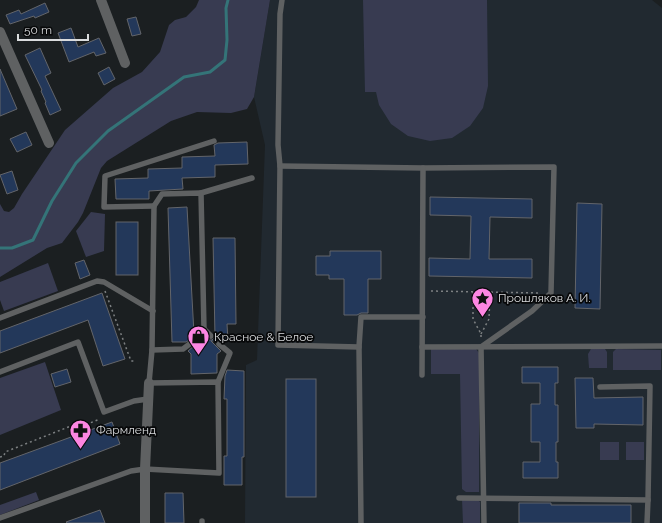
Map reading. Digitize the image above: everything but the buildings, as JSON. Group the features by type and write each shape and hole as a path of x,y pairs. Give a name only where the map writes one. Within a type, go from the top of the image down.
{"street":[{"path":"101,0 125,63"},
{"path":"0,32 50,143"},
{"path":"145,523 148,383"}],"lane":[{"path":"282,0 280,14 278,145 280,166 278,345 359,347"},
{"path":"154,206 104,207 105,176 214,141"},
{"path":"280,166 423,168 554,167 551,293 532,311 481,347"},
{"path":"422,375 423,168"},
{"path":"218,382 148,383 152,350 154,206 162,194 201,193 252,178"},
{"path":"197,337 204,329 201,193"},
{"path":"0,318 97,281 104,282 153,311"},
{"path":"361,523 359,347 362,317 423,317"},
{"path":"204,329 211,336"},
{"path":"0,372 78,342 104,412 134,401 148,398"},
{"path":"152,350 183,349 191,344"},
{"path":"0,518 131,470 145,469 219,473 218,382 230,353 219,344"},
{"path":"422,347 662,346"},
{"path":"481,347 484,523"},
{"path":"600,386 650,386 647,523"},
{"path":"459,498 648,500"}],"path":[{"path":"423,290 551,293"},
{"path":"105,291 131,361 136,361"},
{"path":"473,292 473,319 481,334 481,347"},
{"path":"481,334 489,319 490,292"},
{"path":"0,457 4,456 5,452 82,422 90,423 105,417"}],"shaded area":[{"path":"199,0 270,0 254,97 247,109 231,113 197,112 171,121 107,161 101,168 83,213 62,243 47,248 0,277 0,204 4,211 9,212 14,208 65,130 113,88 142,72 160,52 169,25 175,20 186,17 196,7"},
{"path":"270,0 652,0 662,8 662,523 245,523 246,365 257,360 265,145 254,97"},
{"path":"363,0 487,0 488,86 483,108 470,126 452,138 430,141 408,136 391,124 379,105 376,92 365,92"},
{"path":"91,212 105,214 104,251 86,257 76,231"},
{"path":"48,263 58,291 4,311 0,300 0,282"},
{"path":"431,349 476,349 479,353 479,492 466,492 462,489 460,374 431,374"},
{"path":"591,349 605,349 607,352 607,368 589,368 588,354"},
{"path":"616,349 661,350 661,370 613,370 613,352"},
{"path":"45,362 61,410 0,435 0,378"},
{"path":"600,442 619,442 619,460 600,460"},
{"path":"626,442 644,442 644,460 626,460"},
{"path":"36,492 39,500 0,515 0,505"},
{"path":"462,499 477,499 480,502 480,523 463,523"}],"waterway":[{"path":"0,248 12,248 33,240 52,201 76,163 108,131 184,77 210,72 225,60 227,40 226,8 228,0"}],"place":[{"name":"Прошляков А. И.","path":"482,318"},
{"name":"Красное & Белое","path":"198,356"},
{"name":"Фармленд","path":"80,450"}]}
